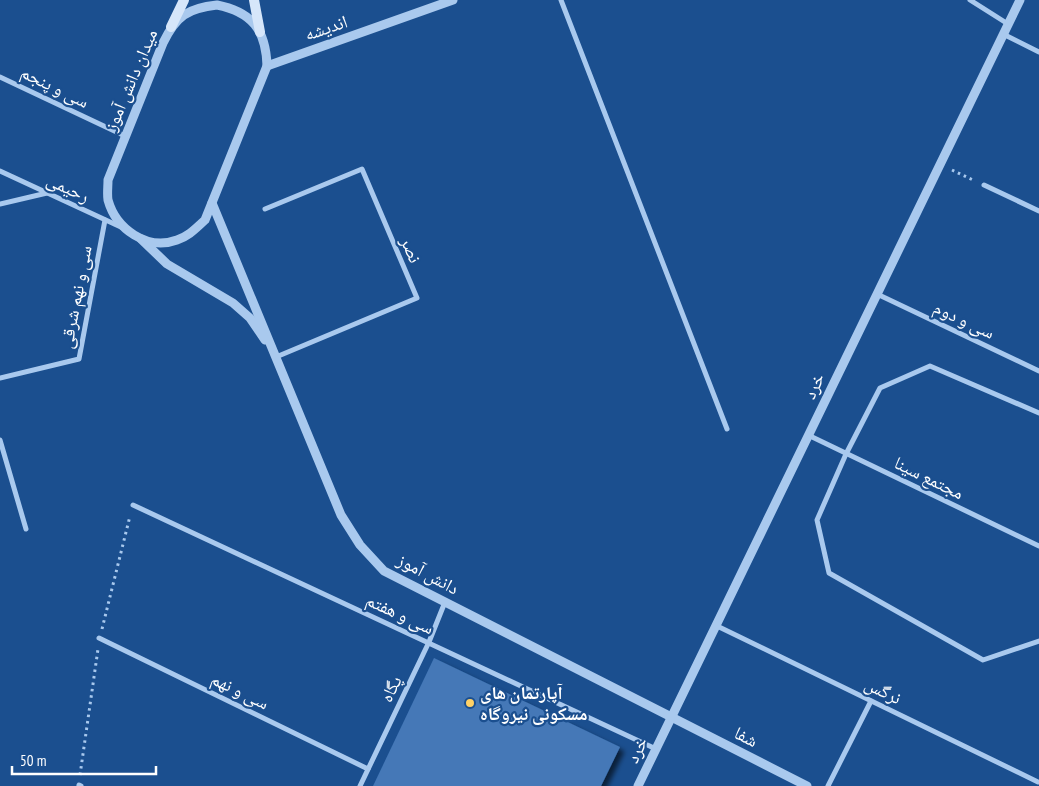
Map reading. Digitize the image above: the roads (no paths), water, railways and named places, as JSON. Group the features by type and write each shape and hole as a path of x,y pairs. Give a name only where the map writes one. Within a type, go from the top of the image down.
{"main road":[{"path":"171,27 184,0"},
{"path":"254,0 260,32"}],"street":[{"name":"اندیشه","path":"267,66 453,0"},
{"path":"561,0 727,429"},
{"path":"970,0 1008,24"},
{"name":"خرد","path":"638,786 1020,0"},
{"name":"میدان دانش آموز","path":"217,5 234,9 249,18 260,32 266,48 267,66 205,220 192,233 176,241 158,243 141,239 125,229 114,215 108,198 108,180 171,27 183,14 199,7 217,5"},
{"path":"1003,34 1039,52"},
{"name":"سی و پنجم","path":"0,77 125,136"},
{"name":"نصر","path":"265,209 362,169 417,298 276,357"},
{"name":"رحیمی","path":"0,171 125,229"},
{"path":"984,185 1039,211"},
{"path":"0,204 48,193"},
{"name":"دانش آموز","path":"212,203 342,515 360,545 384,571 671,717"},
{"name":"سی و نهم شرقی","path":"0,378 79,359 105,220"},
{"name":"دانش آموز","path":"141,239 167,264 233,303 250,318 276,357"},
{"name":"سی و دوم","path":"877,294 1039,371"},
{"path":"1039,414 930,366 880,388 846,454 817,520 829,573 983,660 1039,640"},
{"name":"مجتمع سینا","path":"808,435 1039,546"},
{"path":"0,440 26,529"},
{"name":"سی و هفتم","path":"133,505 656,749"},
{"name":"پگاه","path":"360,786 445,602"},
{"name":"نرگس","path":"716,625 1038,782"},
{"name":"سی و نهم","path":"99,638 368,769"},
{"path":"828,786 872,701"},
{"name":"شفا","path":"671,717 807,786"}],"place":[{"name":"آپارتمان های مسکونی نیروگاه","path":"470,703"}]}
